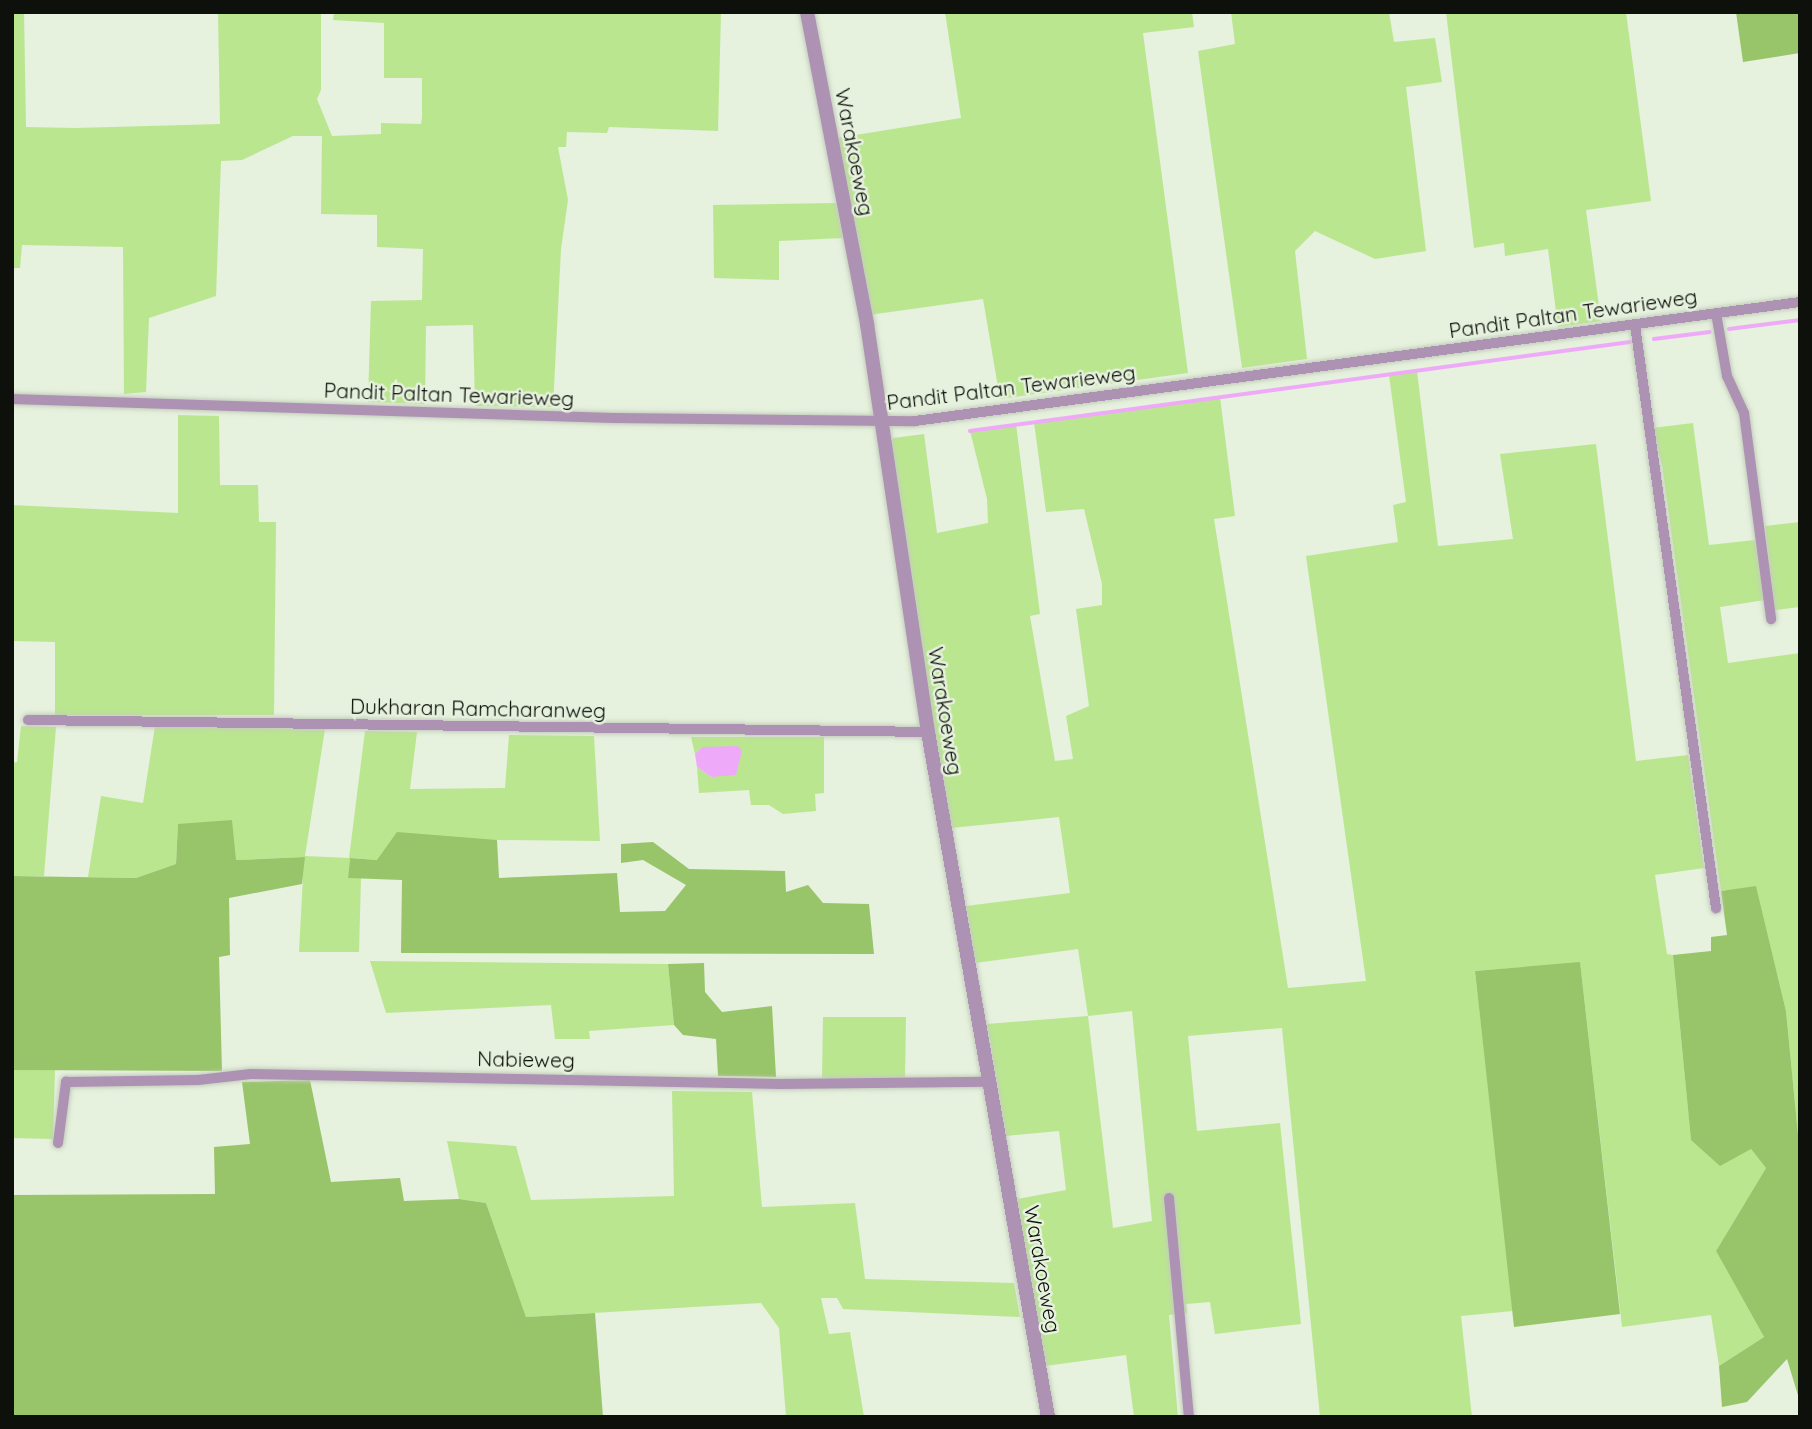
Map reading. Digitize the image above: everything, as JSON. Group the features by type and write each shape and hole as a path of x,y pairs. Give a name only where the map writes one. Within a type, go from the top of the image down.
{"street":[{"name":"Warakoeweg","path":"807,12 884,422 881,438 928,732 1048,1417"},
{"name":"Pandit Paltan Tewarieweg","path":"12,399 884,422 1800,302"},
{"path":"1716,313 1727,376 1744,413 1771,619"},
{"path":"1635,325 1716,908"},
{"name":"Dukharan Ramcharanweg","path":"28,720 928,732"},
{"name":"Nabieweg","path":"58,1143 63,1083 251,1074 781,1084 988,1083"},
{"path":"1169,1198 1189,1417"}],"green space":[{"path":"12,12 24,12 26,127 75,128 220,124 218,12 321,12 321,90 317,99 332,136 381,134 381,123 421,124 422,117 422,78 384,78 384,23 333,20 334,12 721,12 718,131 609,127 607,133 567,132 566,147 558,147 568,200 561,249 553,407 475,406 473,325 426,326 425,404 368,402 371,301 422,300 423,249 377,247 377,215 321,214 322,136 293,136 242,160 221,161 216,296 149,318 146,392 124,394 123,247 22,245 20,268 12,268"},
{"path":"945,12 1192,12 1194,27 1143,33 1188,373 1000,399 983,299 869,315 837,138 961,118"},
{"path":"1231,12 1389,12 1394,42 1435,38 1442,82 1406,87 1426,251 1375,259 1315,231 1295,251 1307,359 1242,368 1198,51 1235,44"},
{"path":"1446,12 1626,12 1651,201 1586,210 1601,321 1558,327 1548,249 1505,256 1504,243 1474,248"},
{"path":"1736,12 1800,12 1800,53 1743,62"},
{"path":"836,203 843,238 779,241 779,280 714,278 713,205"},
{"path":"1417,371 1438,546 1513,539 1500,454 1596,444 1636,761 1688,755 1704,868 1655,875 1667,954 1673,955 1691,1139 1751,1149 1766,1168 1716,1251 1764,1337 1719,1366 1711,1315 1622,1327 1580,963 1475,971 1513,1311 1461,1316 1472,1417 1320,1417 1282,1028 1188,1036 1197,1131 1280,1123 1301,1324 1215,1334 1210,1302 1186,1304 1187,1313 1169,1315 1178,1417 1134,1417 1126,1355 1045,1366 1017,1199 1066,1190 1059,1131 1006,1136 987,1024 1088,1016 1078,949 975,963 966,906 1070,893 1059,817 951,828 888,448 893,438 924,434 937,533 988,523 987,499 970,431 1016,424 1040,614 1030,616 1055,761 1073,759 1066,716 1089,706 1076,609 1102,605 1102,584 1084,509 1046,512 1034,422 1220,397 1235,516 1214,519 1288,988 1366,981 1306,556 1398,542 1393,505 1406,502 1389,375","holes":["1132,1011 1152,1221 1113,1228 1088,1016"]},
{"path":"178,415 219,416 220,485 258,485 259,522 276,522 274,715 55,715 55,642 12,641 12,505 178,513"},
{"path":"1693,423 1709,545 1755,540 1760,554 1765,600 1720,607 1728,663 1800,653 1800,1155 1786,1011 1756,887 1721,891 1662,465 1652,428"},
{"path":"1800,522 1800,607 1775,610 1765,526"},
{"path":"21,726 56,727 44,876 12,876 12,763 17,762"},
{"path":"155,726 325,729 305,856 349,858 365,731 417,732 410,789 505,788 509,735 594,736 600,841 497,840 377,860 350,858 348,878 361,878 359,952 299,952 304,857 236,860 178,824 176,864 136,878 88,877 101,796 143,803"},
{"path":"691,737 824,737 824,793 815,794 816,811 783,814 769,805 751,805 749,790 699,793 697,767 711,777 702,747 695,754"},
{"path":"232,820 236,860 305,857 302,884 229,898 230,955 219,957 222,1071 12,1070 12,876 136,878 176,864 178,824"},
{"path":"397,832 497,840 499,878 617,873 620,912 665,911 686,885 643,860 621,863 621,844 653,842 689,869 785,871 786,892 808,885 823,903 869,904 874,954 401,953 402,880 348,878 350,858 377,860"},
{"path":"1756,886 1786,1011 1800,1155 1800,1402 1787,1359 1747,1402 1722,1407 1719,1366 1764,1337 1716,1251 1766,1168 1751,1149 1720,1166 1691,1140 1673,955 1711,951 1711,937 1727,935 1721,891"},
{"path":"370,961 668,964 674,1025 589,1031 590,1039 555,1039 551,1005 386,1013"},
{"path":"1580,962 1620,1314 1514,1327 1475,971"},
{"path":"704,963 705,992 722,1012 772,1006 776,1077 718,1076 716,1039 683,1035 674,1025 668,964"},
{"path":"823,1017 906,1017 905,1078 822,1078"},
{"path":"12,1070 55,1070 53,1139 12,1138"},
{"path":"310,1080 331,1182 400,1178 404,1201 459,1199 486,1203 526,1317 595,1313 603,1417 12,1417 12,1195 215,1194 214,1147 250,1144 242,1082"},
{"path":"672,1091 752,1092 762,1207 855,1203 865,1279 1014,1283 1020,1317 843,1309 837,1298 821,1298 829,1334 850,1332 864,1417 786,1417 779,1328 761,1303 526,1317 486,1203 459,1199 447,1141 516,1146 531,1200 674,1196"}],"shaded area":[{"path":"738,746 742,751 736,775 711,777 697,767 695,754 702,747"}],"waterway":[{"path":"1729,329 1800,320"},
{"path":"1654,339 1710,332"},
{"path":"970,431 1630,342"}]}
